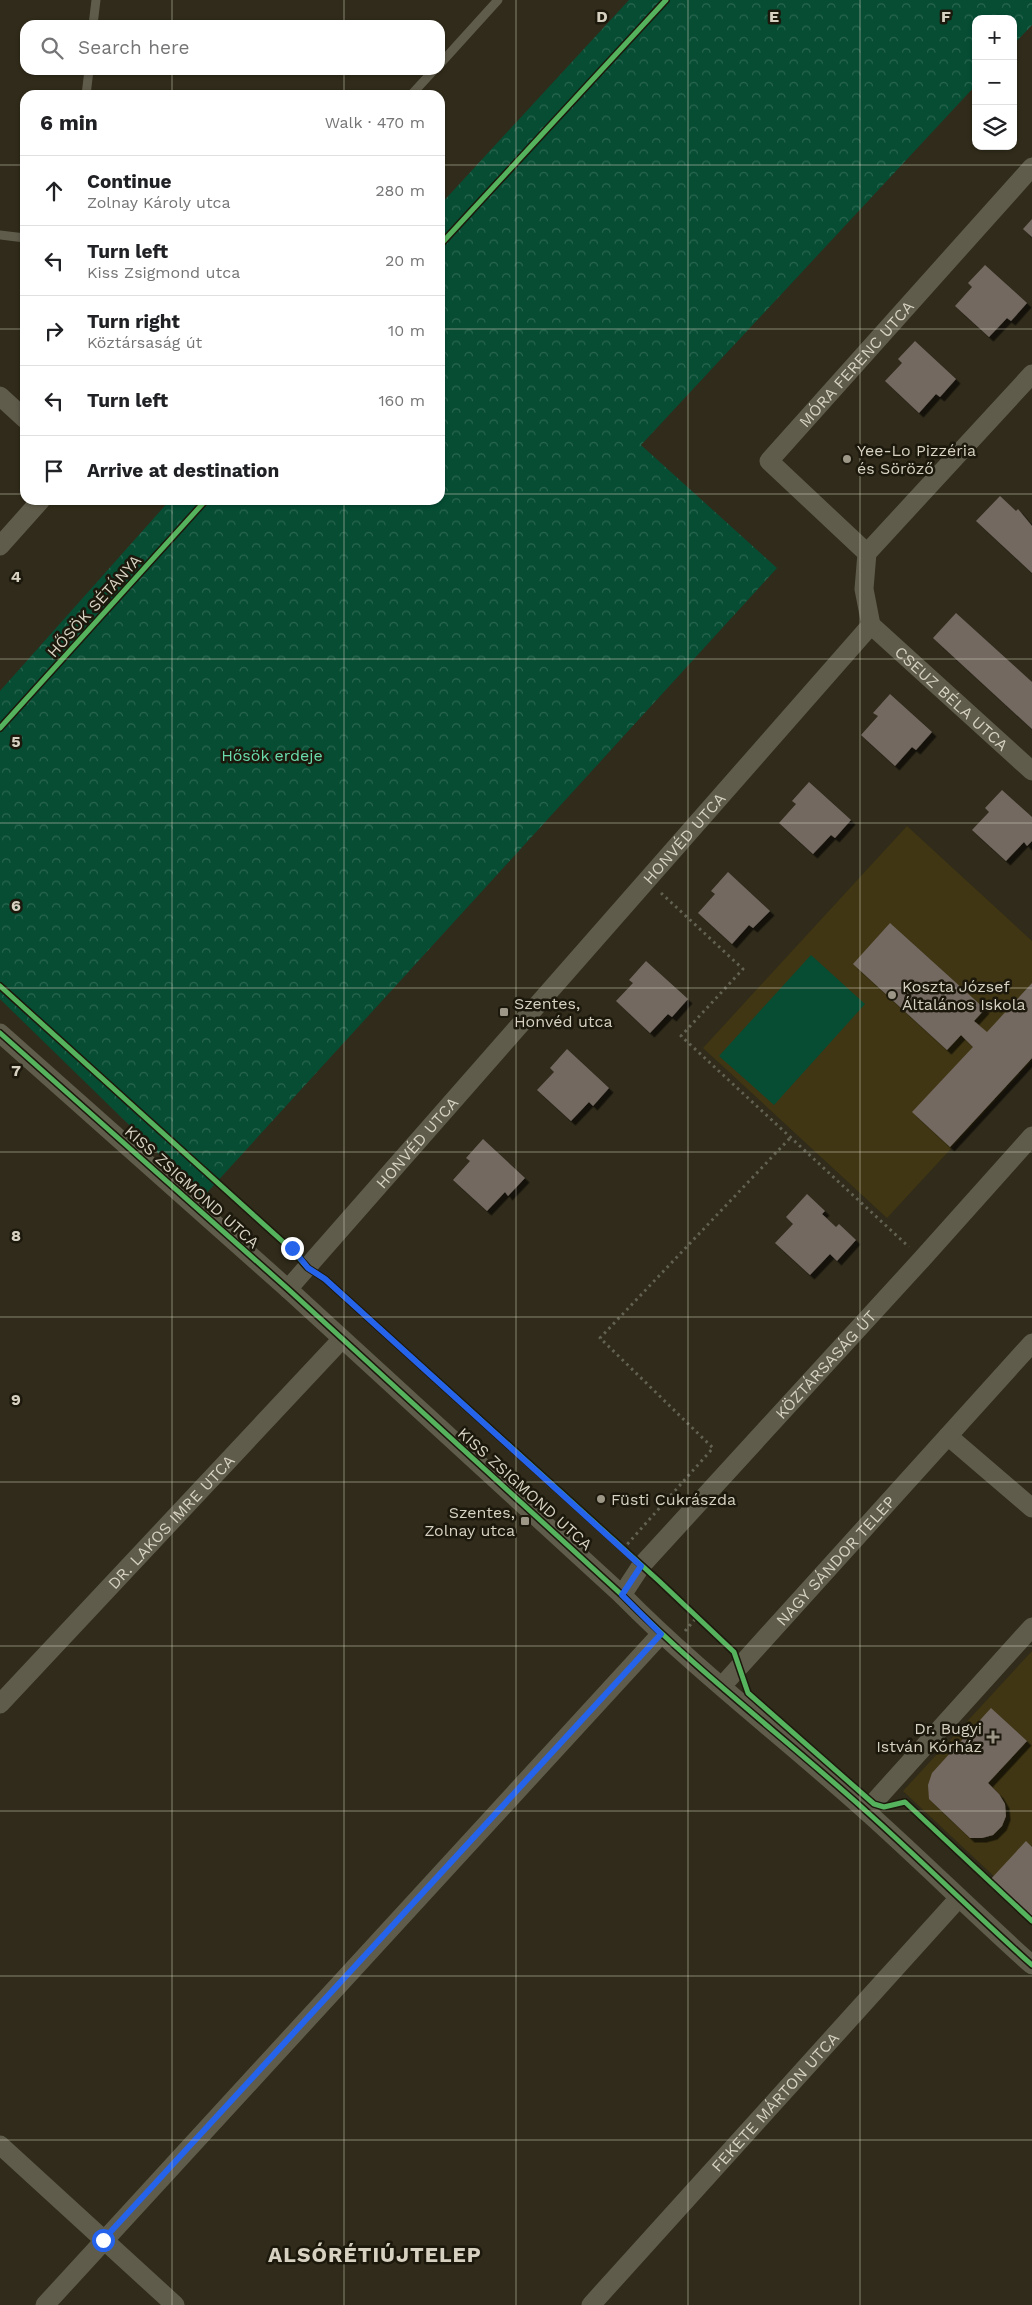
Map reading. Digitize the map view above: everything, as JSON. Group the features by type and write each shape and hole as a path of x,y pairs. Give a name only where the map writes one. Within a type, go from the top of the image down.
{"street":[{"name":"MÓRA FERENC UTCA","path":"867,553 769,461 1032,167"},
{"path":"871,625 864,589 867,553 1032,374"},
{"path":"0,396 20,414"},
{"path":"0,546 37,505"},
{"name":"CSEUZ BÉLA UTCA","path":"871,625 1032,771"},
{"name":"HONVÉD UTCA","path":"288,1289 871,625"},
{"name":"KISS ZSIGMOND UTCA","path":"0,1033 288,1289 622,1595 661,1634 866,1811 958,1899 1032,1965"},
{"name":"KÖZTÁRSASÁG ÚT","path":"622,1595 641,1566 1032,1136"},
{"name":"DR. LAKOS IMRE UTCA","path":"0,1704 342,1339"},
{"name":"NAGY SÁNDOR TELEP","path":"722,1686 1032,1343"},
{"path":"948,1436 1032,1508"},
{"path":"866,1811 1032,1627"},
{"path":"45,2305 661,1634"},
{"name":"FEKETE MÁRTON UTCA","path":"591,2305 958,1899"},
{"path":"0,2145 176,2305"}],"lane":[{"path":"94,20 96,0"},
{"path":"445,58 498,0"},
{"path":"86,90 88,75"},
{"path":"416,90 430,75"},
{"path":"0,235 20,237"}],"path":[{"path":"647,880 743,969 681,1036 922,1259"},
{"path":"623,1549 713,1448 600,1338 791,1137"},
{"path":"616,1542 641,1566"},
{"path":"692,1612 704,1623"}],"shaded area":[{"name":"Koszta József Általános Iskola","path":"907,826 1032,941 1032,1061 887,1218 703,1048"},
{"name":"Dr. Bugyi István Kórház","path":"1032,1651 1032,1912 903,1791"}],"green space":[{"name":"Hősök erdeje","path":"629,0 1032,0 1032,25 1017,41 1017,15 972,15 972,89 641,445 777,568 203,1197 0,999 0,691 166,505 445,505 445,200"},
{"path":"811,955 865,1004 774,1105 719,1056"}],"building":[{"path":"1032,219 1032,237 1023,229"},
{"path":"985,265 1027,303 1011,321 1007,318 989,337 955,306 972,287 968,283"},
{"path":"915,341 956,379 940,397 936,394 919,413 885,381 902,363 898,359"},
{"path":"1000,496 1016,511 1018,509 1032,526 1032,573 976,521"},
{"path":"956,613 1032,682 1032,729 933,638"},
{"path":"890,694 932,732 916,750 912,747 895,766 861,735 878,716 873,713"},
{"path":"809,782 851,820 835,838 831,835 813,854 779,823 796,804 792,801"},
{"path":"1002,790 1032,817 1032,841 1027,846 1024,842 1006,861 972,830 989,812 985,808"},
{"path":"728,872 770,911 753,928 749,925 732,944 698,913 715,894 711,891"},
{"path":"890,923 985,1009 974,1021 987,1032 1032,983 1032,1058 950,1147 912,1112 973,1047 961,1035 947,1050 853,964"},
{"path":"646,961 688,999 672,1017 668,1014 650,1033 616,1001 633,983 629,980"},
{"path":"567,1049 609,1088 593,1106 589,1102 571,1121 537,1090 554,1072 550,1068"},
{"path":"483,1139 525,1178 508,1196 505,1192 487,1211 453,1180 470,1161 466,1158"},
{"path":"807,1194 825,1211 822,1214 836,1227 839,1224 856,1240 837,1261 830,1254 810,1275 775,1243 793,1224 786,1217"},
{"path":"991,1708 1027,1741 988,1783 999,1794 1005,1804 1006,1816 1002,1826 993,1835 982,1838 970,1838 929,1799 928,1785 932,1773"},
{"path":"1026,1841 1032,1847 1032,1921 989,1881"}],"cycle path":[{"path":"445,240 666,0"},
{"name":"HŐSÖK SÉTÁNYA","path":"0,728 201,505"},
{"path":"0,986 291,1249 308,1268 325,1279 659,1581 734,1652 748,1693 874,1804 884,1807 905,1802 1032,1921"},
{"path":"0,1033 288,1289 681,1651 866,1811 1032,1965"}],"place":[{"name":"Yee-Lo Pizzéria és Söröző","path":"847,459"},
{"name":"Koszta József Általános Iskola","path":"892,995"},
{"name":"Szentes, Honvéd utca","path":"504,1012"},
{"name":"Füsti Cukrászda","path":"601,1499"},
{"name":"Szentes, Zolnay utca","path":"525,1521"},
{"name":"Dr. Bugyi István Kórház","path":"993,1737"}],"district":[{"name":"ALSÓRÉTIÚJTELEP","path":"375,2254"}],"route":[{"path":"103,2240 661,1634 622,1595 641,1566 325,1279 308,1268 292,1248"}]}
